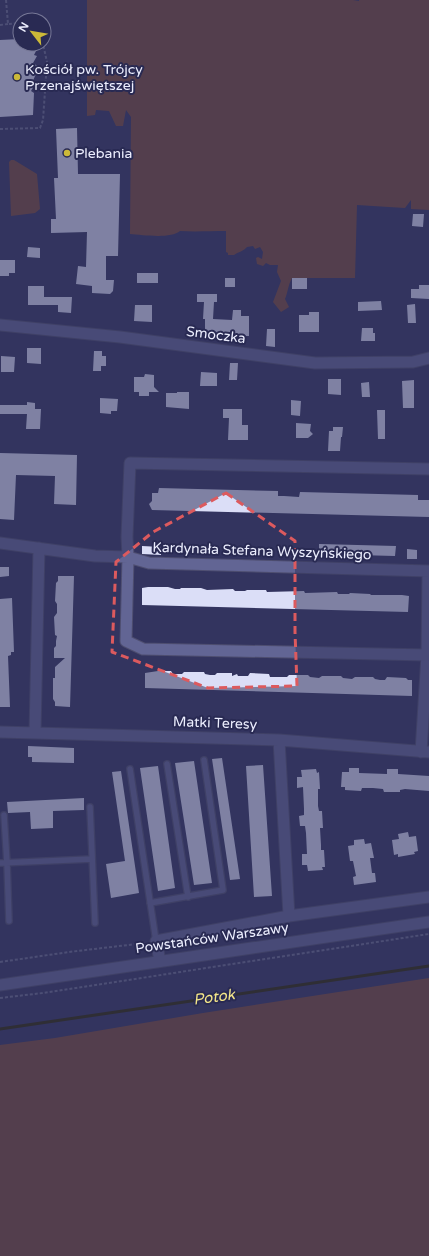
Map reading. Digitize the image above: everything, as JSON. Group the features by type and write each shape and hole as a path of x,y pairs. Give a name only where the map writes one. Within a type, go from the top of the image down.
{"street":[{"name":"Smoczka","path":"0,325 120,337 315,363 413,362 429,358"},
{"path":"427,655 143,649 126,641 127,537 130,463 429,469"},
{"name":"Kardynała Stefana Wyszyńskiego","path":"0,543 95,556 128,557 149,564 428,571"},
{"path":"35,733 39,548"},
{"path":"425,752 428,571"},
{"name":"Matki Teresy","path":"0,732 280,740 425,752"},
{"path":"280,740 289,916"},
{"path":"160,961 156,941 289,916 429,897"},
{"name":"Powstańców Warszawy","path":"0,985 429,922"}],"lane":[{"path":"150,903 223,890 204,760"},
{"path":"167,764 188,897"},
{"path":"130,769 156,941"},
{"path":"90,808 95,923"},
{"path":"4,816 9,921"},
{"path":"0,863 92,859"}],"path":[{"path":"6,0 8,24"},
{"path":"0,26 12,24"},
{"path":"0,129 40,128 43,114 47,62 45,52"},
{"path":"0,998 43,993 429,934"},
{"path":"0,962 156,941"}],"highlighted area":[{"path":"226,493 295,541 295,632 297,686 208,688 112,652 116,562 153,532"}],"shaded area":[{"path":"87,0 429,0 429,210 411,209 411,200 405,208 357,205 355,278 292,278 285,299 289,307 281,312 273,302 281,281 277,272 278,265 270,265 266,263 263,266 257,264 256,258 258,257 262,259 263,252 260,247 255,249 253,246 247,247 234,255 228,255 226,252 226,231 180,231 164,236 130,234 131,117 126,110 123,126 116,126 109,111 96,110 95,115 87,116"},
{"path":"14,160 37,174 40,209 35,213 11,216 9,162"},
{"path":"429,978 429,1256 0,1256 0,1045 55,1038 203,1013"}],"building":[{"name":"Kościół pw. Trójcy Przenajświętszej","path":"12,39 12,52 36,52 34,55 37,56 33,63 39,67 32,83 35,84 31,91 34,93 33,115 0,117 0,40"},
{"path":"77,128 78,174 120,174 118,256 106,256 106,280 114,280 113,291 110,294 92,293 92,286 76,284 78,266 86,267 87,232 51,233 51,219 56,219 54,178 58,178 56,129"},
{"path":"413,214 424,214 423,227 412,226"},
{"path":"28,247 40,248 40,258 27,257"},
{"path":"0,260 15,260 15,273 9,273 9,276 0,276"},
{"path":"137,273 158,273 158,283 137,283"},
{"path":"225,278 235,278 235,287 225,287"},
{"path":"292,278 307,278 307,289 292,289"},
{"path":"419,285 429,285 429,299 411,298 411,289 419,289"},
{"path":"28,286 44,286 44,297 72,297 71,313 58,312 58,305 28,305"},
{"path":"197,294 217,294 217,302 214,302 213,319 232,320 233,310 241,310 241,316 249,316 249,336 205,333 205,319 203,319 204,302 197,302"},
{"path":"381,301 382,310 358,311 358,302"},
{"path":"415,304 416,323 408,323 407,305"},
{"path":"135,305 152,305 152,322 134,321"},
{"path":"309,312 319,312 319,332 299,332 299,315 309,315"},
{"path":"362,328 373,328 373,333 375,333 375,341 361,341"},
{"path":"267,329 275,329 275,347 266,346"},
{"path":"27,348 41,348 41,364 27,363"},
{"path":"94,351 102,351 102,356 106,356 106,366 101,366 101,371 93,371"},
{"path":"1,356 15,357 14,372 1,372"},
{"path":"230,363 238,363 237,380 229,380"},
{"path":"201,372 217,373 217,386 200,386"},
{"path":"145,374 154,375 154,387 159,392 149,392 149,396 139,396 139,392 134,392 134,377 144,377"},
{"path":"328,379 341,379 341,395 328,394"},
{"path":"414,380 414,408 403,408 402,381"},
{"path":"369,382 370,397 362,397 361,383"},
{"path":"189,392 189,409 166,407 166,393"},
{"path":"100,398 118,399 117,411 111,411 111,414 100,413"},
{"path":"291,400 301,401 300,416 291,415"},
{"path":"27,402 35,403 35,409 41,409 40,429 26,429 27,414 0,414 0,405 27,405"},
{"path":"223,409 242,409 242,425 248,425 248,440 228,440 229,418 223,418"},
{"path":"377,410 385,410 385,439 378,439"},
{"path":"296,423 311,424 310,431 313,434 308,438 296,438"},
{"path":"333,427 343,427 340,451 328,451 329,431 333,431"},
{"path":"0,453 77,455 76,505 54,504 55,476 16,475 14,520 0,519"},
{"path":"159,488 278,491 278,496 299,497 300,492 418,495 418,500 429,500 429,517 152,510 149,504 152,501 152,493 158,493"},
{"path":"319,544 396,546 395,556 319,554"},
{"path":"142,546 161,547 161,555 142,554"},
{"path":"407,549 417,550 417,559 407,559"},
{"path":"0,567 9,567 9,576 0,577"},
{"path":"58,576 74,576 70,707 55,706 53,699 53,678 55,678 55,667 65,658 54,658 54,648 56,646 57,636 55,635 54,617 57,613 57,604 55,601"},
{"path":"168,587 175,589 201,588 207,590 233,589 235,591 266,590 267,592 304,591 305,593 337,592 338,594 402,595 409,596 408,612 142,605 142,588"},
{"path":"12,598 14,652 11,652 11,655 8,656 10,707 0,707 0,599"},
{"path":"171,671 173,674 182,674 184,672 204,672 205,674 210,675 215,675 217,673 232,673 232,676 237,674 238,676 248,676 250,673 269,674 270,677 308,675 310,677 319,678 322,676 341,676 343,678 352,679 355,677 373,677 380,680 385,680 387,677 406,678 408,680 412,680 412,696 145,688 145,673"},
{"path":"28,746 74,748 74,763 32,762 32,757 28,757"},
{"path":"222,758 240,879 230,880 212,759"},
{"path":"194,761 212,883 194,885 175,763"},
{"path":"263,765 272,896 254,897 246,766"},
{"path":"158,766 175,888 158,891 140,768"},
{"path":"349,768 359,768 359,773 387,774 387,769 398,769 398,774 429,776 429,791 405,789 400,790 400,792 384,792 383,789 373,788 362,788 361,791 345,790 345,787 341,787 342,772 349,772"},
{"path":"316,769 317,773 319,772 320,789 318,789 318,806 319,811 322,811 323,828 320,828 321,850 324,850 325,867 322,867 323,870 308,871 307,865 302,865 302,854 307,854 306,833 305,826 300,826 299,816 304,815 303,787 297,788 297,777 302,777 301,770"},
{"path":"121,771 139,893 111,898 106,864 125,861 112,772"},
{"path":"84,798 84,810 53,811 53,828 31,829 30,812 8,813 7,802"},
{"path":"408,832 409,837 416,836 418,851 414,852 415,854 398,857 398,854 394,855 392,840 399,839 398,834"},
{"path":"364,839 365,844 371,843 374,858 370,858 372,873 375,873 376,882 354,885 353,877 356,876 353,861 350,861 348,846 354,845 354,840"}],"waterway":[{"name":"Potok","path":"0,1029 429,966"}],"place":[{"name":"Kościół pw. Trójcy Przenajświętszej","path":"17,77"},
{"name":"Plebania","path":"67,153"}]}
